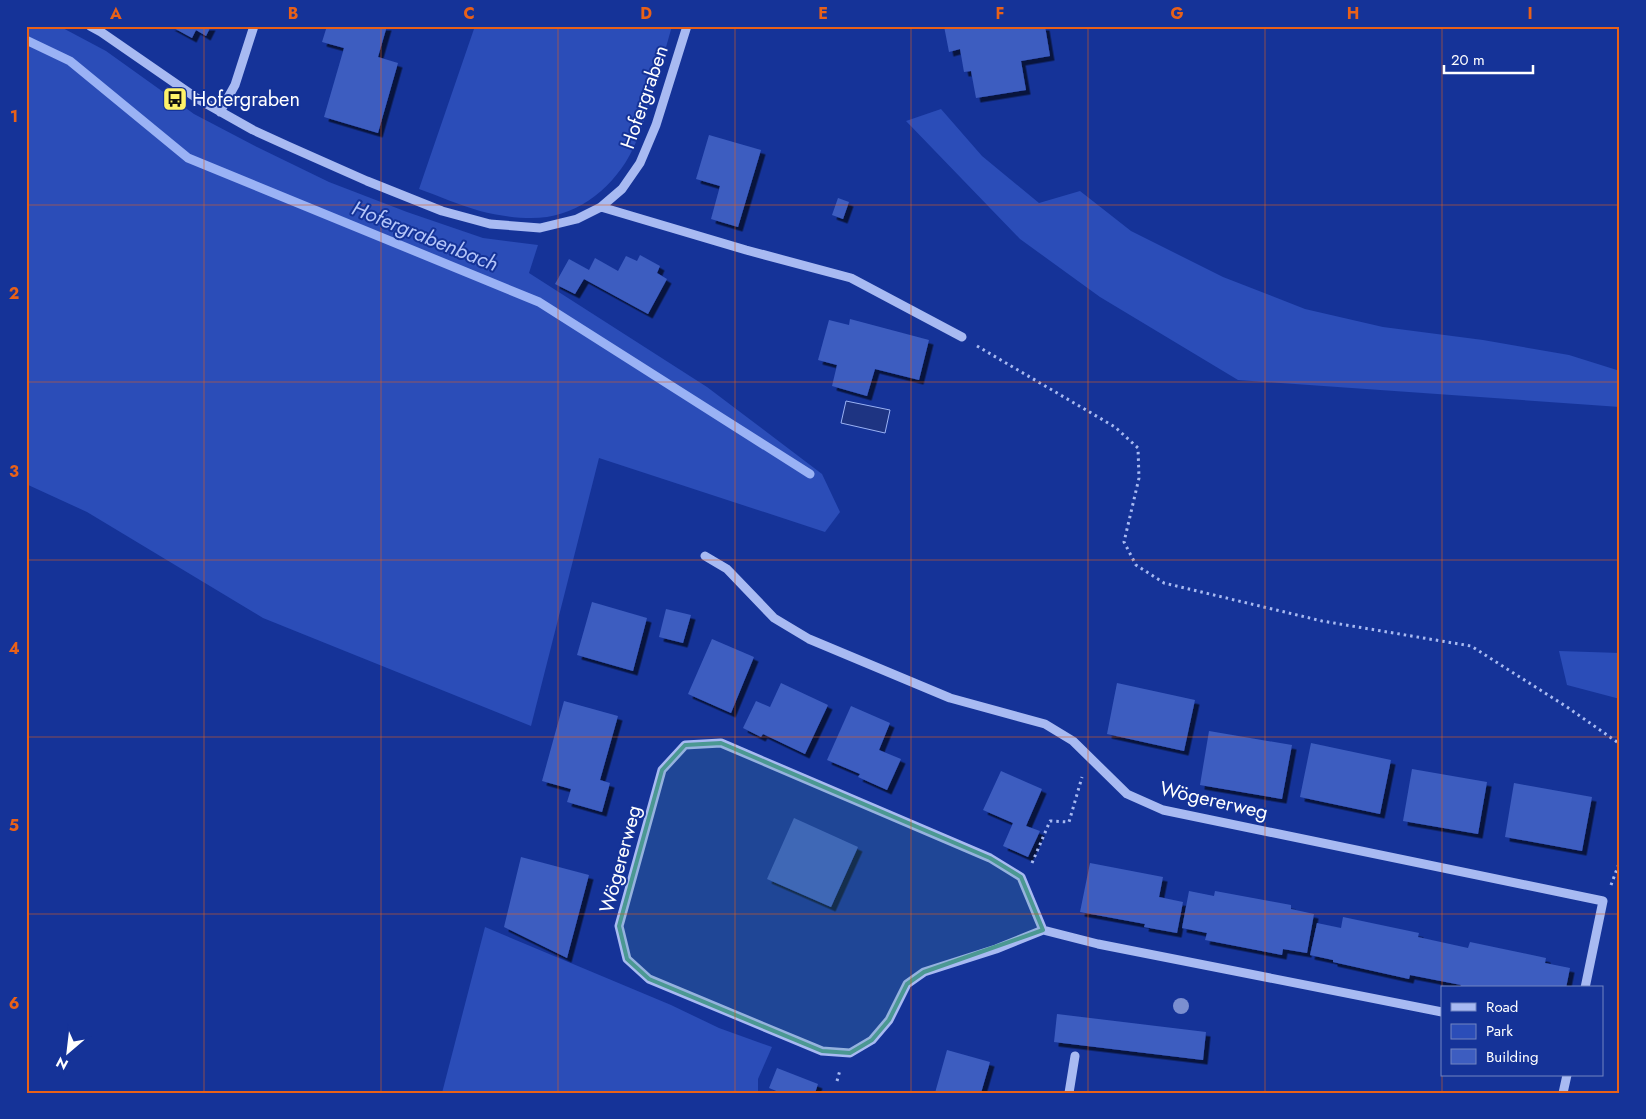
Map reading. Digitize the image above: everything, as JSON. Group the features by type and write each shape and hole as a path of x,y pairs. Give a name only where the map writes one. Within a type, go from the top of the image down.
{"street":[{"name":"Hofergraben","path":"90,26 198,99 288,146 367,181 442,211 490,224 540,228 578,219 601,207 622,189 640,163 656,126 686,26"},
{"path":"220,112 235,85 254,26"},
{"path":"601,207 746,250 851,278 962,337"},
{"name":"Wögererweg","path":"705,556 727,569 774,618 809,639 950,698 1045,724 1073,741 1128,794 1163,810 1603,902 1585,986"},
{"name":"Wögererweg","path":"1021,877 990,858 720,743 685,744 662,770 619,926 627,959 649,979 822,1051 850,1053 872,1040 889,1020 907,984 924,972 996,949 1043,930"},
{"path":"1021,877 1043,930 1098,944 1441,1012"},
{"path":"1069,1093 1075,1056"},
{"path":"1563,1093 1567,1076"}],"path":[{"path":"962,337 1114,427 1138,448 1139,478 1124,542 1136,565 1164,583 1322,621 1471,646 1568,707 1620,744"},
{"path":"1021,877 1031,866 1050,821 1069,822 1081,778 1096,764"}],"highlighted area":[{"path":"721,743 990,858 1021,877 1043,930 924,972 907,984 889,1020 872,1040 850,1053 822,1051 649,979 627,959 619,926 662,770 685,745"}],"green space":[{"path":"26,26 59,26 106,51 194,114 329,182 407,212 483,238 538,245 529,273 707,387 822,474 840,512 825,532 599,458 531,726 263,618 87,512 26,484"},
{"path":"475,26 672,26 651,99 630,156 601,191 576,208 562,214 539,218 504,216 480,211 419,189"},
{"path":"941,109 982,156 1039,203 1080,191 1131,231 1223,277 1305,309 1383,327 1483,340 1569,355 1620,371 1620,407 1238,380 1100,297 1020,239 906,121"},
{"path":"1559,651 1620,653 1620,699 1567,685"},
{"path":"485,927 671,1005 719,1028 772,1047 758,1079 758,1093 442,1093"}],"shaded area":[{"path":"846,401 890,410 885,433 841,423"}],"building":[{"path":"170,26 211,26 206,36 196,30 192,38"},
{"path":"327,26 387,26 378,57 398,63 378,133 324,117 344,48 322,42"},
{"path":"944,26 1045,26 1050,56 1021,61 1026,90 976,98 971,71 964,72 960,49 949,52"},
{"path":"709,135 761,150 738,227 711,219 720,186 696,179"},
{"path":"838,198 849,202 843,219 832,215"},
{"path":"640,255 660,266 657,273 667,279 648,314 584,279 575,294 555,284 569,259 589,270 595,258 618,271 626,256 637,261"},
{"path":"850,319 929,340 919,380 875,369 867,396 832,386 837,365 818,360 829,320 849,325"},
{"path":"592,602 647,618 633,671 577,655"},
{"path":"666,609 691,615 683,643 659,637"},
{"path":"712,639 754,657 731,713 688,694"},
{"path":"781,683 828,705 805,754 763,734 761,737 743,728 756,701 770,707"},
{"path":"1117,683 1195,700 1184,751 1107,734"},
{"path":"564,701 618,716 600,780 610,783 602,812 567,802 571,789 542,781"},
{"path":"851,706 890,723 879,750 901,759 887,790 858,777 860,774 827,760"},
{"path":"1209,731 1292,745 1282,799 1200,785"},
{"path":"1311,743 1391,760 1380,814 1300,797"},
{"path":"1412,769 1487,782 1478,834 1403,821"},
{"path":"1001,771 1042,789 1026,826 1040,831 1028,857 1003,846 1013,823 983,810"},
{"path":"1514,783 1592,797 1582,851 1505,837"},
{"path":"794,818 858,847 831,907 767,879"},
{"path":"521,857 589,875 567,958 504,927"},
{"path":"1090,863 1163,877 1159,897 1183,902 1177,933 1144,927 1145,924 1080,912"},
{"path":"1189,891 1214,896 1215,891 1291,905 1291,909 1314,914 1307,953 1283,949 1282,955 1205,940 1207,933 1182,928"},
{"path":"1343,917 1419,933 1418,937 1468,948 1470,942 1546,958 1545,963 1570,968 1566,986 1461,986 1410,975 1409,979 1310,955 1317,923 1341,928"},
{"path":"1057,1014 1206,1032 1203,1060 1054,1042"},
{"path":"947,1050 990,1062 981,1093 935,1093"},
{"path":"777,1068 818,1084 815,1093 781,1093 769,1088"}],"waterway":[{"name":"Hofergrabenbach","path":"26,40 70,61 188,158 539,302 810,474"}],"place":[{"name":"Hofergraben","path":"175,99"}]}
